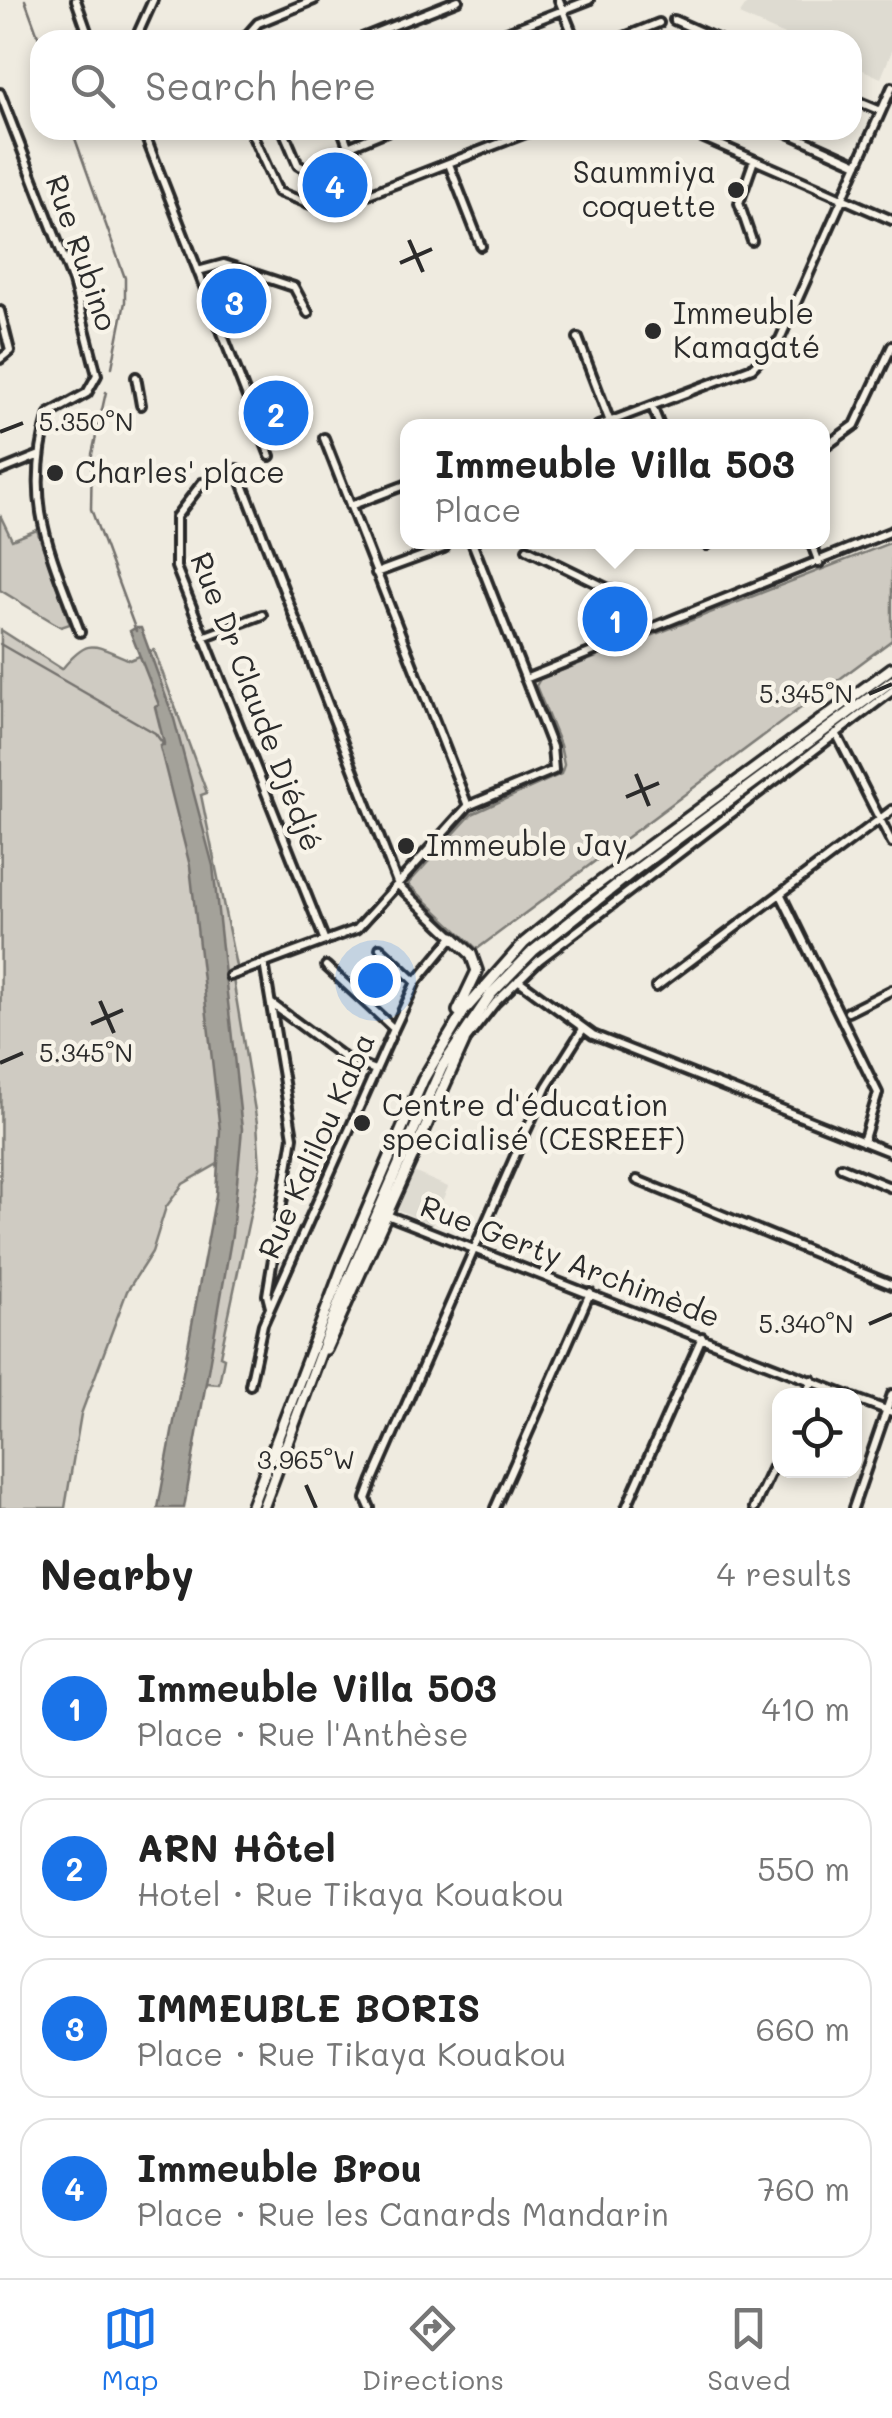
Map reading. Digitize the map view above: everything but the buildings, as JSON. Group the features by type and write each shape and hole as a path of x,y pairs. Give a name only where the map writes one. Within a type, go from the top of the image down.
{"main road":[{"path":"439,1049 482,987 524,943 611,874 892,668"},
{"path":"263,1508 316,1364 442,1067 491,994 533,951 892,680"},
{"path":"251,1508 343,1266 439,1049 477,975 474,959 453,937"},
{"path":"316,1364 335,1336 464,1042"}],"street":[{"path":"76,0 86,30"},
{"path":"140,30 153,0"},
{"path":"252,30 258,23 314,0"},
{"path":"383,30 458,0"},
{"path":"559,0 570,30"},
{"path":"512,30 588,0"},
{"path":"674,20 696,30"},
{"path":"643,30 659,24"},
{"path":"618,419 752,368 770,353 844,200 892,87"},
{"name":"Rue Rubino","path":"0,94 2,108 9,116 72,282 96,371 92,390 49,414 40,456"},
{"path":"862,103 881,111"},
{"path":"0,120 9,116"},
{"path":"147,140 270,456"},
{"path":"254,140 268,178 290,199 321,208 366,195 509,140"},
{"path":"287,140 298,165 317,175 354,164"},
{"path":"346,140 366,195"},
{"path":"348,146 363,140"},
{"path":"709,140 892,220"},
{"path":"804,140 858,164"},
{"path":"752,241 739,203 754,160"},
{"path":"449,164 482,246"},
{"path":"198,271 224,264 294,287 308,313"},
{"path":"0,310 10,351 0,359"},
{"path":"578,338 609,419"},
{"path":"830,444 856,425 892,346"},
{"path":"136,377 141,405"},
{"path":"652,406 657,419"},
{"path":"324,438 468,806"},
{"path":"0,471 40,456 38,513 80,632"},
{"path":"237,470 398,886 453,937"},
{"name":"Rue Dr Claude Djédjé","path":"202,483 183,504 173,531 176,567 325,941"},
{"path":"350,506 400,487"},
{"path":"525,679 892,532"},
{"path":"376,573 441,549"},
{"path":"230,976 357,928 468,806 542,779 555,767 552,747 475,549"},
{"path":"527,549 627,598 642,632"},
{"path":"814,549 819,563"},
{"path":"203,637 262,615"},
{"path":"442,1067 518,980 592,917 892,691"},
{"path":"836,733 892,844"},
{"path":"656,987 892,810"},
{"path":"781,895 878,1092 863,1142"},
{"name":"Rue Kalilou Kaba","path":"250,1386 270,1308 394,1029 416,982 453,937"},
{"path":"380,948 416,982"},
{"path":"264,964 292,1119 293,1158 268,1295 270,1308"},
{"path":"326,966 394,1029"},
{"path":"518,980 583,1028 892,1153"},
{"path":"848,1012 892,990"},
{"path":"272,1004 346,1059 376,1070"},
{"path":"370,1508 366,1500 373,1480 546,1086 583,1028"},
{"path":"840,1167 892,1188"},
{"path":"637,1180 892,1285"},
{"name":"Rue Gerty Archimède","path":"387,1214 832,1388"},
{"path":"495,1508 590,1293"},
{"path":"626,1508 702,1337"},
{"path":"808,1388 812,1380"},
{"path":"853,1508 892,1394"},
{"name":"Rue Gerty Archimède","path":"862,1400 889,1411"},
{"path":"754,1508 772,1469"}],"shaded area":[{"path":"749,0 892,0 892,51 881,78 862,69 862,30 773,30 739,15"},
{"path":"0,515 12,540 37,530 70,624 61,627 0,590"},
{"path":"892,542 892,640 477,949 408,884 472,814 561,774 564,765 560,745 536,686 540,679"},
{"path":"141,628 174,719 213,866 242,1129 232,1234 184,1508 158,1508 216,1195 220,1130 190,866 160,747 164,743 155,707 159,705 130,631"},
{"path":"1,630 62,669 79,652 92,646 130,660 154,650 207,793 201,795 238,976 233,979 257,1123 260,1168 220,1356 224,1358 219,1384 192,1382 230,1157 183,1184 166,1207 152,1252 127,1291 81,1414 65,1508 0,1508"},
{"path":"411,1171 448,1187 432,1225 394,1208"}],"waterway":[{"path":"25,0 36,30"},
{"path":"76,140 125,278 125,302 112,367"},
{"path":"106,392 92,454 91,509 136,631"},
{"path":"0,644 155,733 164,745"},
{"path":"450,1084 478,1029"}],"place":[{"name":"Immeuble Brou","path":"335,185"},
{"name":"Saummiya coquette","path":"736,190"},
{"name":"IMMEUBLE BORIS","path":"234,301"},
{"name":"Immeuble Kamagaté","path":"653,331"},
{"name":"ARN Hôtel","path":"276,413"},
{"name":"Charles' place","path":"55,473"},
{"name":"Immeuble Villa 503","path":"615,619"},
{"name":"Immeuble Jay","path":"406,846"},
{"name":"Centre d'éducation specialisé (CESREEF)","path":"362,1123"}]}
